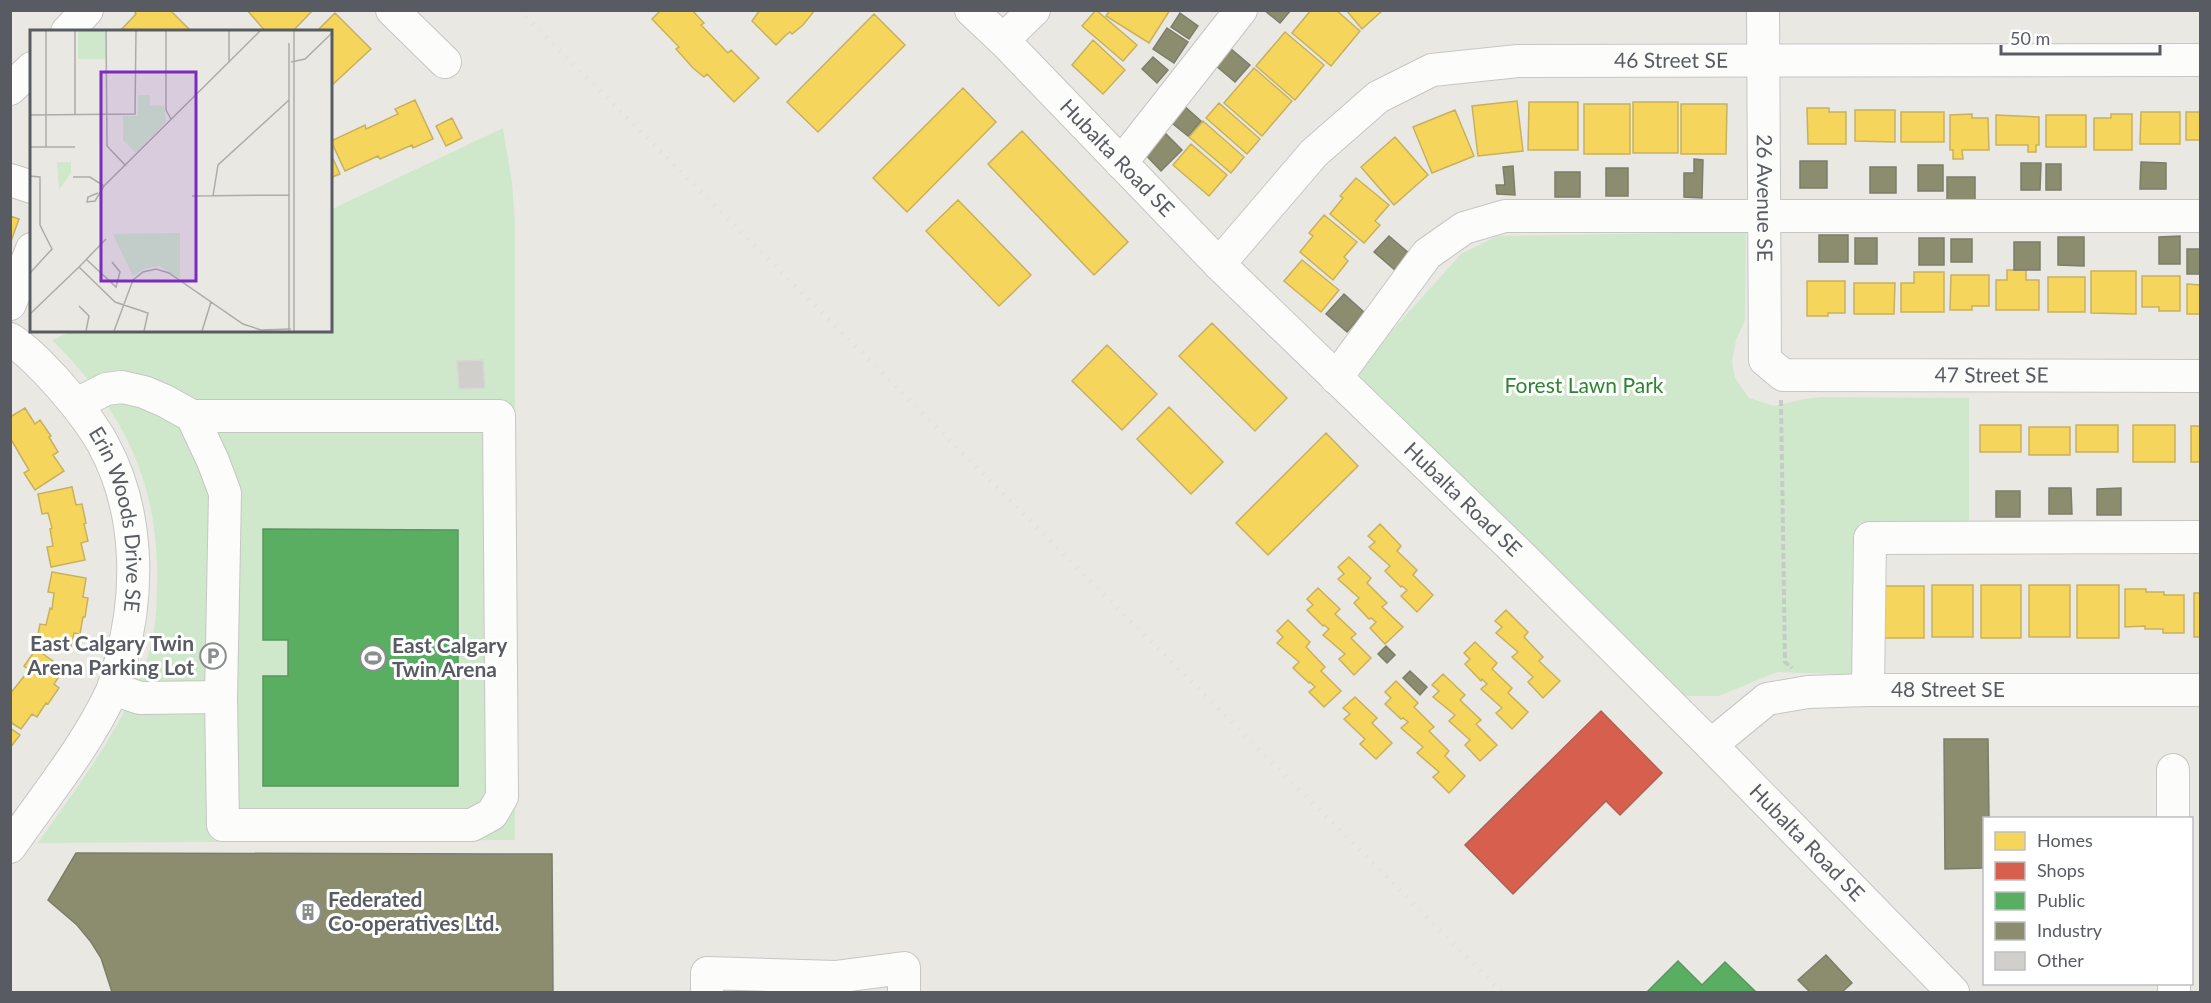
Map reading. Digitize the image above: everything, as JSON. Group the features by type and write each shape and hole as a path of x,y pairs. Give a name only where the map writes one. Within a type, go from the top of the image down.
{"street":[{"path":"69,30 87,10"},
{"path":"392,10 445,62"},
{"name":"Hubalta Road SE","path":"971,10 1003,40 1219,264 1519,554 1711,745 1953,993"},
{"path":"1003,40 1034,10"},
{"path":"1121,163 1241,10"},
{"name":"26 Avenue SE","path":"1763,10 1765,360 1783,375"},
{"name":"46 Street SE","path":"1219,264 1314,153 1378,97 1432,70 1518,62 2200,60"},
{"path":"10,89 30,70"},
{"path":"10,180 30,186"},
{"path":"1336,378 1427,254 1464,228 1505,216 2200,216"},
{"path":"10,304 30,254"},
{"name":"Erin Woods Drive SE","path":"10,339 39,363 77,404 104,445 119,484 131,530 135,582 128,634 113,689 93,727 10,847"},
{"name":"47 Street SE","path":"1783,375 2200,376"},
{"path":"77,404 105,389 122,387 144,392 192,416 499,416 502,797 492,814 472,825 223,825 221,697 225,493 192,416"},
{"path":"1868,690 1870,538 2200,537"},
{"path":"113,689 140,698 221,697"},
{"name":"48 Street SE","path":"1711,745 1767,699 1808,692 2200,690"},
{"path":"2173,770 2173,817"},
{"path":"707,993 707,973 904,980"}],"path":[{"path":"1783,375 1781,402 1785,662 1805,680 1808,692"}],"green space":[{"path":"503,128 512,182 515,224 515,840 38,843 99,755 126,709 150,649 157,599 156,542 151,509 143,478 131,448 98,393 77,366 52,340 70,332 332,332 332,209"},
{"name":"Forest Lawn Park","path":"1746,232 1745,320 1736,340 1732,362 1735,378 1749,398 1774,406 1821,397 1969,398 1969,523 1859,523 1857,675 1777,672 1719,696 1685,696 1355,372 1461,254 1497,236"}],"building: Homes":[{"path":"137,10 170,10 190,30 121,30"},
{"path":"247,10 313,10 294,30 264,30"},
{"path":"661,10 692,10 704,23 701,25 728,53 731,50 759,78 734,102 707,74 704,77 693,68 676,49 679,47 652,19"},
{"path":"760,10 815,10 803,25 792,34 790,32 776,45 752,21"},
{"path":"1096,10 1137,45 1123,61 1082,26"},
{"path":"1110,10 1170,10 1149,43 1106,16"},
{"path":"1311,10 1336,10 1360,31 1331,66 1292,33"},
{"path":"1346,10 1383,10 1362,29"},
{"path":"335,13 371,49 332,85 332,30 318,30"},
{"path":"874,14 905,45 818,132 787,102"},
{"path":"1285,32 1324,65 1295,100 1256,66"},
{"path":"1093,40 1125,70 1103,94 1072,65"},
{"path":"1254,68 1292,101 1262,136 1224,103"},
{"path":"963,88 996,122 907,212 873,178"},
{"path":"415,100 433,139 413,148 412,145 380,159 378,156 345,171 332,141 365,125 366,129 398,114 395,109"},
{"path":"1517,101 1523,151 1478,156 1472,106"},
{"path":"1529,102 1578,102 1578,150 1528,150"},
{"path":"1633,102 1678,102 1678,153 1633,153"},
{"path":"1219,103 1260,139 1247,154 1206,118"},
{"path":"1584,104 1630,104 1630,154 1584,154"},
{"path":"1681,104 1727,104 1726,154 1681,154"},
{"path":"1807,108 1829,108 1829,112 1846,112 1846,144 1808,144"},
{"path":"1455,110 1474,156 1432,173 1413,127"},
{"path":"1855,110 1895,110 1895,142 1855,141"},
{"path":"1901,112 1944,112 1944,142 1901,142"},
{"path":"2141,112 2180,112 2180,144 2140,144"},
{"path":"2186,112 2200,112 2200,140 2186,140"},
{"path":"1972,114 1972,118 1988,118 1989,150 1962,150 1963,159 1953,159 1953,150 1950,150 1950,115"},
{"path":"2111,114 2132,114 2132,150 2094,150 2094,118 2111,118"},
{"path":"1996,115 2039,117 2039,145 2036,145 2036,152 2028,152 2028,145 1996,145"},
{"path":"2046,115 2086,115 2086,147 2046,147"},
{"path":"452,118 462,138 446,146 436,126"},
{"path":"1203,121 1244,157 1231,173 1189,137"},
{"path":"1022,131 1128,242 1094,275 988,164"},
{"path":"1395,137 1428,175 1394,205 1361,167"},
{"path":"1191,144 1227,175 1209,196 1173,165"},
{"path":"332,156 340,174 332,177"},
{"path":"1356,178 1389,205 1375,221 1380,225 1364,243 1330,214 1343,198 1340,196"},
{"path":"958,200 1031,275 999,306 926,231"},
{"path":"1324,215 1357,242 1344,257 1348,261 1333,280 1300,252 1313,236 1309,233"},
{"path":"10,216 19,219 10,244"},
{"path":"1302,260 1339,290 1321,312 1284,281"},
{"path":"2007,270 2026,270 2026,280 2039,280 2039,310 1996,310 1996,280 2007,280"},
{"path":"2091,271 2136,271 2136,314 2091,313"},
{"path":"1914,272 1944,272 1944,312 1901,312 1901,283 1914,283"},
{"path":"1951,275 1989,275 1989,306 1972,306 1972,310 1950,310"},
{"path":"2142,276 2180,276 2180,311 2159,311 2159,307 2142,307"},
{"path":"2048,277 2085,277 2085,312 2048,312"},
{"path":"1807,281 1845,281 1845,313 1807,316"},
{"path":"1854,283 1895,283 1894,314 1854,314"},
{"path":"2187,284 2200,285 2200,314 2187,314"},
{"path":"1212,323 1287,398 1255,431 1179,356"},
{"path":"1107,345 1157,394 1122,430 1072,381"},
{"path":"1169,407 1223,462 1191,494 1137,439"},
{"path":"25,408 35,424 40,420 51,436 49,437 58,452 53,455 64,471 35,490 24,473 29,470 12,441 10,442 10,417"},
{"path":"1980,425 2021,425 2021,452 1980,452"},
{"path":"2076,425 2118,425 2118,452 2076,452"},
{"path":"2133,425 2175,425 2175,462 2133,462"},
{"path":"2191,426 2200,426 2200,462 2191,462"},
{"path":"2029,427 2070,427 2070,455 2029,455"},
{"path":"1326,433 1358,466 1268,555 1236,523"},
{"path":"72,487 76,505 82,504 86,523 84,524 88,541 81,543 85,560 51,567 47,547 53,546 50,529 52,528 48,513 42,514 38,494"},
{"path":"1380,524 1401,546 1397,551 1417,570 1413,575 1433,595 1417,612 1401,596 1407,590 1385,571 1390,566 1369,547 1375,542 1368,536"},
{"path":"1349,557 1371,578 1367,583 1387,603 1382,607 1403,627 1385,644 1370,628 1376,622 1369,619 1354,603 1359,598 1338,579 1344,574 1338,567"},
{"path":"52,572 86,578 83,597 88,598 85,617 83,617 80,634 74,633 70,651 36,645 40,624 46,625 50,608 52,609 54,593 48,592"},
{"path":"1932,585 1973,585 1973,637 1932,637"},
{"path":"1981,585 2021,585 2021,638 1981,638"},
{"path":"2029,585 2070,585 2070,637 2029,637"},
{"path":"2077,585 2119,585 2119,638 2077,638"},
{"path":"1884,586 1924,586 1924,638 1883,638"},
{"path":"1318,588 1340,609 1335,614 1356,634 1351,638 1371,658 1354,675 1339,659 1345,654 1323,635 1329,629 1307,610 1313,605 1307,599"},
{"path":"2125,589 2146,589 2146,592 2164,592 2164,595 2184,595 2184,633 2163,633 2163,629 2145,629 2145,626 2125,627"},
{"path":"2194,593 2200,593 2200,637 2194,637"},
{"path":"1506,610 1528,632 1524,637 1543,657 1539,661 1560,681 1543,698 1528,682 1533,677 1512,657 1518,652 1496,633 1502,627 1495,621"},
{"path":"1288,620 1310,642 1306,647 1325,667 1321,671 1341,691 1324,707 1309,692 1315,687 1293,668 1299,662 1277,643 1283,637 1277,631"},
{"path":"1475,642 1497,663 1492,669 1512,688 1508,693 1528,712 1512,729 1496,713 1502,708 1481,689 1487,684 1482,679 1481,681 1465,664 1470,659 1464,653"},
{"path":"36,649 64,669 54,684 59,688 48,704 46,703 37,717 32,714 21,729 10,722 10,694 29,670 24,666"},
{"path":"1443,674 1465,695 1460,700 1481,720 1476,724 1497,745 1480,761 1465,745 1470,740 1449,721 1455,715 1433,697 1439,691 1432,685"},
{"path":"1396,681 1418,703 1414,707 1434,727 1429,731 1449,751 1445,756 1465,776 1449,793 1433,777 1439,772 1417,753 1423,747 1401,728 1408,722 1401,719 1385,704 1391,698 1385,692"},
{"path":"1355,697 1377,718 1372,723 1392,743 1376,759 1360,744 1365,739 1344,719 1350,714 1343,708"},
{"path":"10,728 20,735 10,748"}],"building: Shops":[{"path":"1601,711 1662,773 1620,815 1606,801 1513,894 1465,845"}],"building: Public":[{"name":"East Calgary Twin Arena","path":"263,529 458,530 458,786 263,786 263,676 288,676 288,640 263,640"},
{"path":"1678,961 1702,985 1725,962 1756,992 1647,992"}],"building: Industry":[{"path":"1264,10 1291,10 1280,23"},
{"path":"1180,13 1198,26 1189,39 1171,27"},
{"path":"1167,28 1188,42 1174,63 1153,49"},
{"path":"1230,48 1250,65 1235,82 1215,65"},
{"path":"1153,57 1168,70 1157,83 1142,69"},
{"path":"1182,104 1201,121 1188,136 1168,120"},
{"path":"1162,130 1182,150 1161,171 1141,150"},
{"path":"1694,159 1703,160 1702,198 1684,197 1684,173 1694,173"},
{"path":"1800,161 1827,161 1827,188 1800,188"},
{"path":"2141,162 2166,163 2166,189 2140,189"},
{"path":"2021,163 2041,163 2040,190 2021,190"},
{"path":"2046,164 2061,164 2061,190 2046,190"},
{"path":"1918,165 1943,165 1943,191 1918,191"},
{"path":"1513,166 1515,195 1497,194 1496,185 1505,185 1503,167"},
{"path":"1870,167 1896,167 1896,193 1870,193"},
{"path":"1606,168 1628,168 1628,196 1606,196"},
{"path":"1555,172 1580,172 1580,197 1555,197"},
{"path":"1947,177 1975,177 1975,201 1947,201"},
{"path":"1819,235 1848,235 1848,262 1819,262"},
{"path":"1389,236 1410,254 1396,271 1374,252"},
{"path":"2180,236 2180,264 2159,264 2159,237"},
{"path":"2058,237 2084,237 2084,266 2058,265"},
{"path":"1855,238 1877,238 1877,264 1855,264"},
{"path":"1919,238 1944,238 1944,265 1919,265"},
{"path":"1951,239 1972,239 1972,262 1951,262"},
{"path":"2014,242 2040,242 2040,270 2014,270"},
{"path":"2187,249 2200,249 2200,274 2187,274"},
{"path":"1344,294 1364,312 1347,332 1326,314"},
{"path":"2049,488 2071,488 2072,514 2049,514"},
{"path":"2121,488 2121,515 2097,515 2097,489"},
{"path":"1996,491 2020,491 2020,517 1996,517"},
{"path":"1386,646 1395,655 1387,663 1378,654"},
{"path":"1410,671 1427,687 1420,695 1403,678"},
{"path":"1944,739 1988,739 1989,817 1983,817 1983,868 1945,869"},
{"name":"Federated Co-operatives Ltd.","path":"76,853 552,854 553,992 112,992 101,958 91,942 77,925 48,900"},
{"path":"1826,955 1852,983 1842,992 1810,992 1798,980"}],"building: Other":[{"path":"483,360 485,388 459,389 457,361"}],"railway":[{"path":"519,10 1502,992"}],"place":[{"name":"East Calgary Twin Arena Parking Lot","path":"213,656"},
{"name":"East Calgary Twin Arena","path":"373,658"},
{"name":"Federated Co-operatives Ltd.","path":"308,912"}]}
